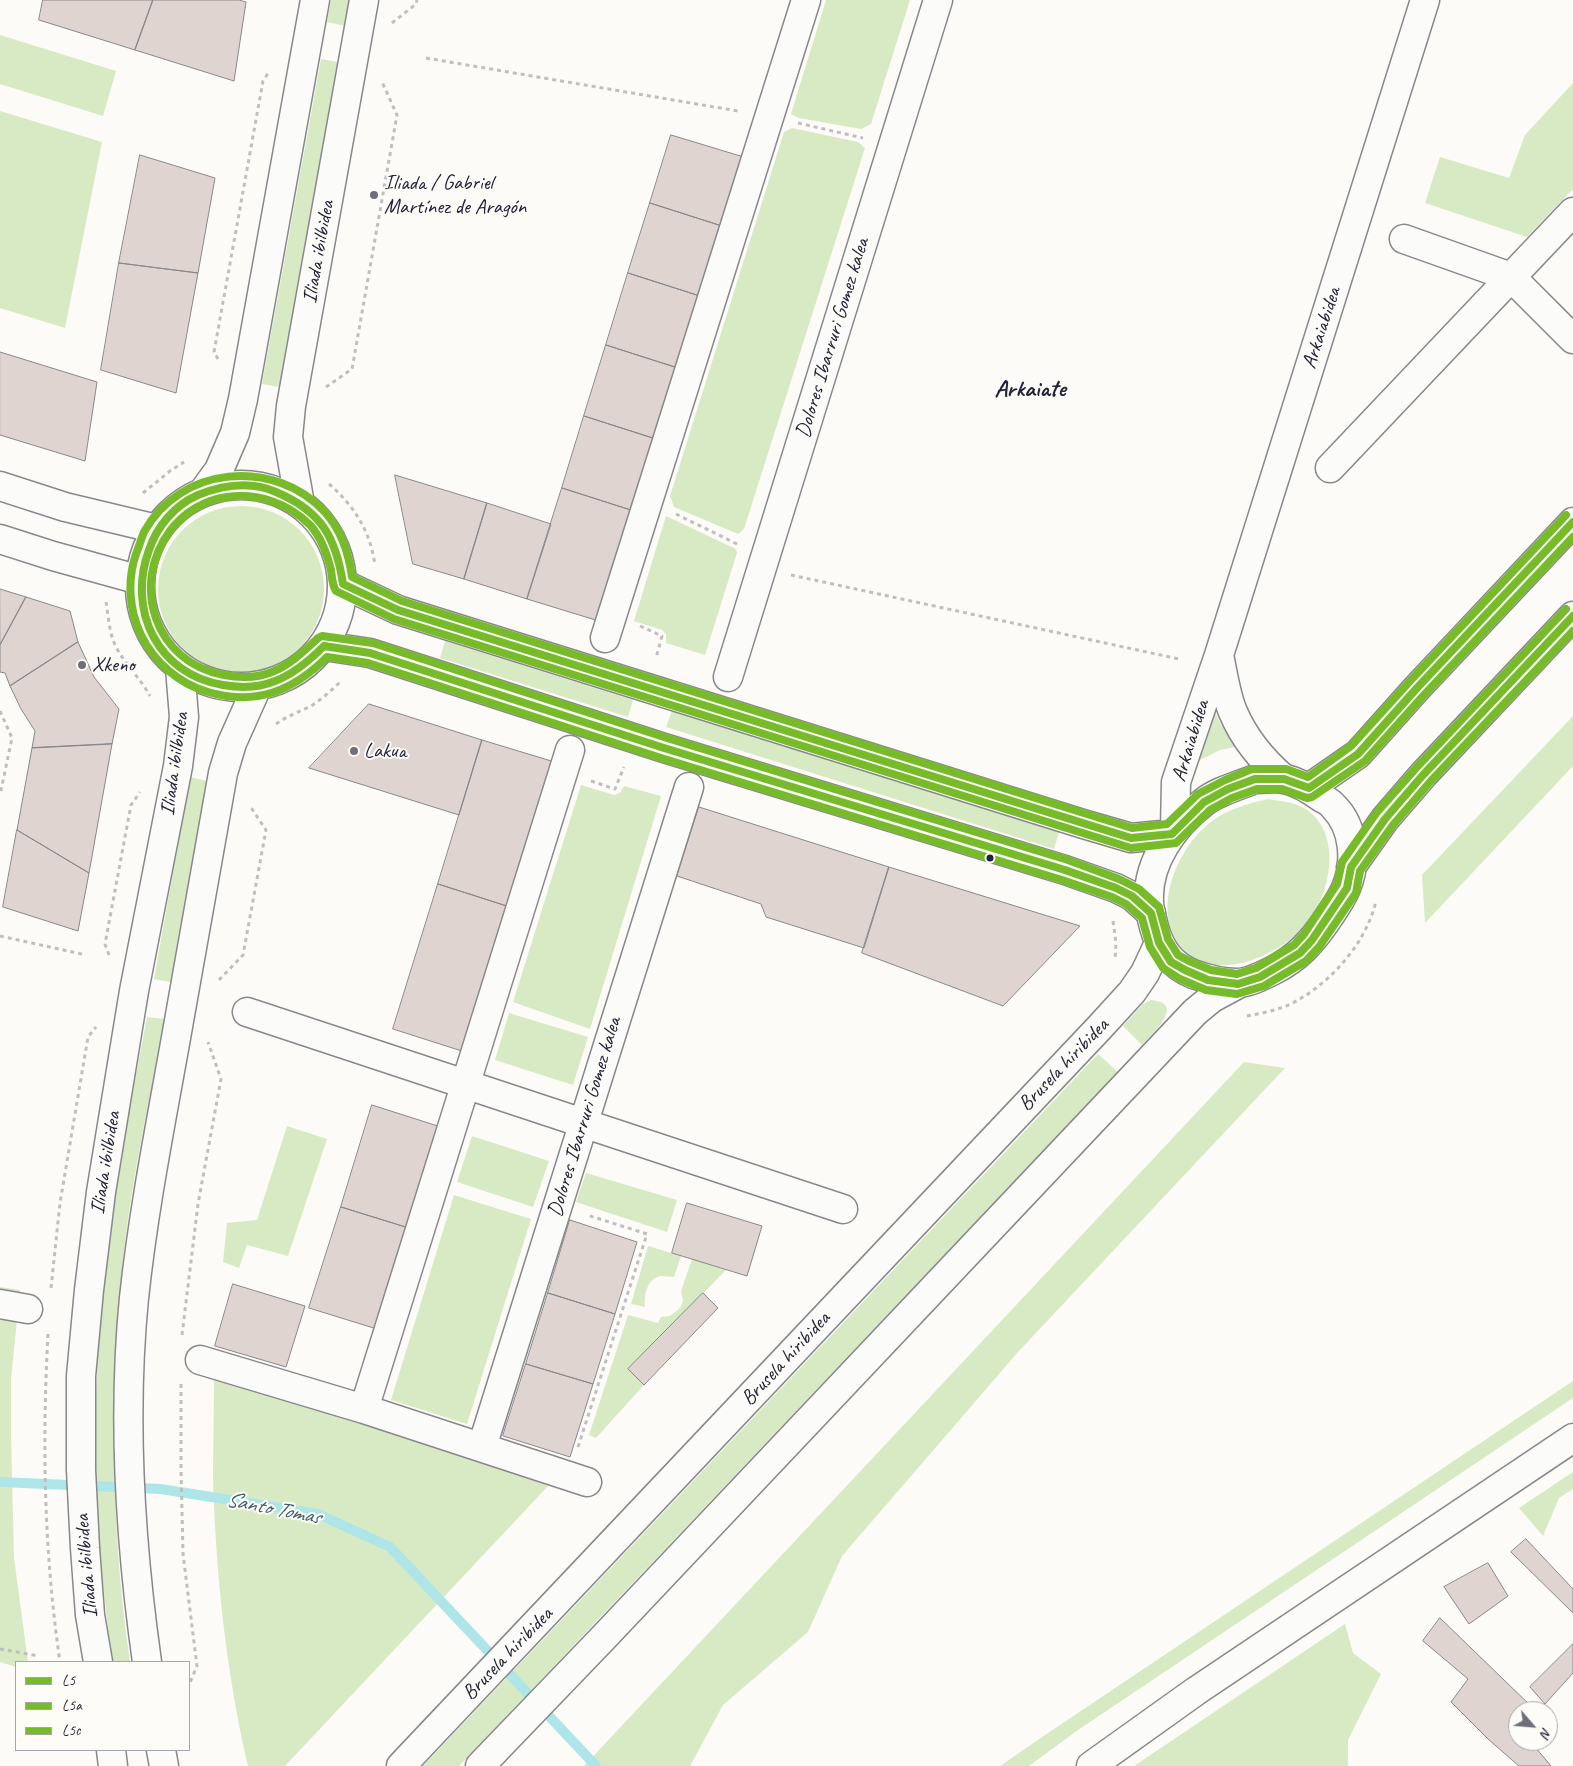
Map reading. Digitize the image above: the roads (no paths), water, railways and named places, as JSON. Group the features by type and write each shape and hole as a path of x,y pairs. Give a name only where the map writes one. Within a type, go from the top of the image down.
{"street":[{"path":"203,492 219,470 236,433 240,416 315,0"},
{"name":"Iliada ibilbidea","path":"300,504 288,437 291,406 364,0"},
{"path":"605,638 806,0"},
{"name":"Dolores Ibarruri Gomez kalea","path":"728,677 938,0"},
{"name":"Arkaiabidea","path":"1174,831 1176,782 1219,656 1425,0"},
{"path":"1330,468 1573,212"},
{"path":"1404,239 1511,277 1573,339"},
{"path":"0,486 66,507 157,529"},
{"path":"223,486 264,487 282,493 300,504 318,519 331,539 340,560 343,584 338,617 324,646 310,661 294,673 276,682 258,687 230,687 204,681 180,668 168,657 149,629 140,597 140,580 146,553 157,529 178,507 203,492 223,486"},
{"path":"1309,788 1358,754 1417,688 1573,522"},
{"path":"0,539 140,580"},
{"path":"343,584 379,602 420,617 1131,838 1174,831"},
{"path":"1352,867 1385,819 1423,775 1573,616"},
{"path":"324,646 370,653 664,748 1065,870 1116,888 1132,896 1151,913"},
{"name":"Arkaiabidea","path":"1219,656 1232,711 1254,749 1284,779"},
{"name":"Iliada ibilbidea","path":"98,1661 90,1615 81,1470 81,1376 88,1290 102,1182 134,992 178,766 184,717 180,668"},
{"path":"147,1661 133,1549 129,1475 130,1376 134,1299 146,1201 222,783 232,743 258,687"},
{"path":"364,1409 570,750"},
{"path":"480,1766 1195,1012 1212,998 1238,984 1260,977 1300,954 1312,940 1347,888 1352,867 1352,843 1347,826 1334,806 1309,788 1284,779 1255,779 1228,789 1204,802 1174,831 1162,849 1151,878 1149,900 1151,913 1159,943 1171,962 1208,980 1238,984"},
{"name":"Dolores Ibarruri Gomez kalea","path":"482,1447 689,787"},
{"name":"Brusela hiribidea","path":"401,1766 1126,1000 1145,973 1159,943"},
{"path":"246,1012 844,1209"},
{"path":"0,1304 28,1309"},
{"path":"191,1352 577,1479"},
{"path":"1091,1766 1196,1691 1573,1438"},
{"path":"111,1751 113,1766"},
{"path":"161,1751 164,1766"}],"waterway":[{"name":"Santo Tomas","path":"0,1482 161,1489 318,1514 390,1547 596,1766"}],"place":[{"name":"Iliada / Gabriel Martínez de Aragón","path":"374,195"},
{"name":"Xkeno","path":"82,665"},
{"name":"Lakua","path":"354,751"}],"district":[{"name":"Arkaiate","path":"1030,390"}]}
